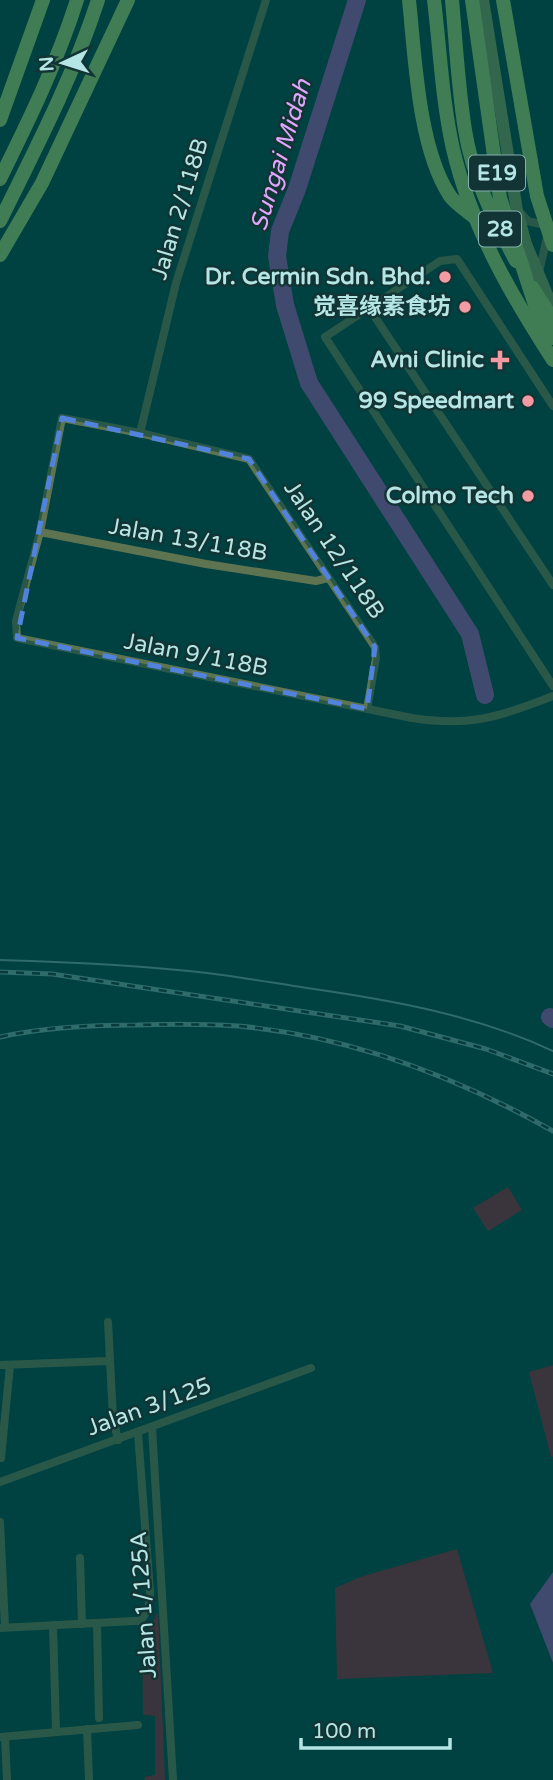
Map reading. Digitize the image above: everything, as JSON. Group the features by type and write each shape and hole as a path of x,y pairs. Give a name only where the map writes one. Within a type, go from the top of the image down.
{"highway":[{"path":"0,120 43,0"},
{"path":"0,179 45,87 77,0"},
{"path":"0,221 62,95 99,0"},
{"path":"0,255 42,183 128,0"},
{"path":"409,0 419,97 430,145 451,197 475,218"},
{"name":"28","path":"434,0 458,132 492,213 516,261 553,320"},
{"name":"28","path":"452,0 460,172 475,218 514,297 553,360"},
{"name":"E19","path":"472,0 500,198 537,311 553,338"},
{"name":"E19","path":"503,0 537,196 553,245"}],"main road":[{"path":"483,0 517,208 526,244 553,309"}],"street":[{"name":"Jalan 2/118B","path":"140,433 176,283 266,0"},
{"path":"517,208 528,221 552,225 538,275"},
{"path":"553,407 457,259 440,261 325,337 553,686"},
{"path":"369,308 553,585"},
{"path":"40,532 62,418 140,433"},
{"name":"Jalan 12/118B","path":"140,433 249,458 375,647 376,657 367,709"},
{"name":"Jalan 13/118B","path":"40,532 206,564 316,581 328,578"},
{"name":"Jalan 9/118B","path":"40,532 16,621 17,638 430,721 456,723 486,719 553,696"},
{"path":"108,1322 113,1418 118,1440"},
{"path":"0,1365 109,1361"},
{"path":"1,1458 10,1365"},
{"name":"Jalan 3/125","path":"0,1482 311,1368"},
{"name":"Jalan 1/125A","path":"152,1427 173,1780"},
{"path":"1,1522 3,1628 140,1621 145,1615 150,1597 138,1433"},
{"path":"79,1558 82,1624"},
{"path":"97,1623 99,1718"},
{"path":"53,1625 56,1732"},
{"path":"7,1780 3,1737 138,1724"},
{"path":"87,1729 89,1780"}],"highlighted area":[{"path":"62,418 249,459 375,647 367,709 17,638"}],"shaded area":[{"path":"508,1187 522,1210 488,1231 473,1208"},
{"path":"553,1365 553,1457 551,1457 529,1372"},
{"path":"457,1549 493,1673 337,1679 335,1588 360,1577"},
{"path":"553,1572 553,1663 530,1604"},
{"path":"158,1611 165,1780 145,1780 144,1777 155,1775 155,1716 143,1715 142,1635 148,1632"}],"waterway":[{"name":"Sungai Midah","path":"357,0 297,189 280,231 277,256 285,305 309,383 470,634 485,695"}],"tram line":[{"path":"0,960 181,970 370,998 463,1018 524,1038 553,1051"}],"railway":[{"path":"0,972 52,974 400,1026 486,1049 553,1074"},
{"path":"0,1037 51,1029 120,1025 213,1025 279,1031 361,1049 401,1062 479,1093 553,1131"}],"place":[{"name":"Dr. Cermin Sdn. Bhd.","path":"445,277"},
{"name":"觉喜缘素食坊","path":"465,307"},
{"name":"Avni Clinic","path":"500,360"},
{"name":"99 Speedmart","path":"528,401"},
{"name":"Colmo Tech","path":"528,496"}]}
